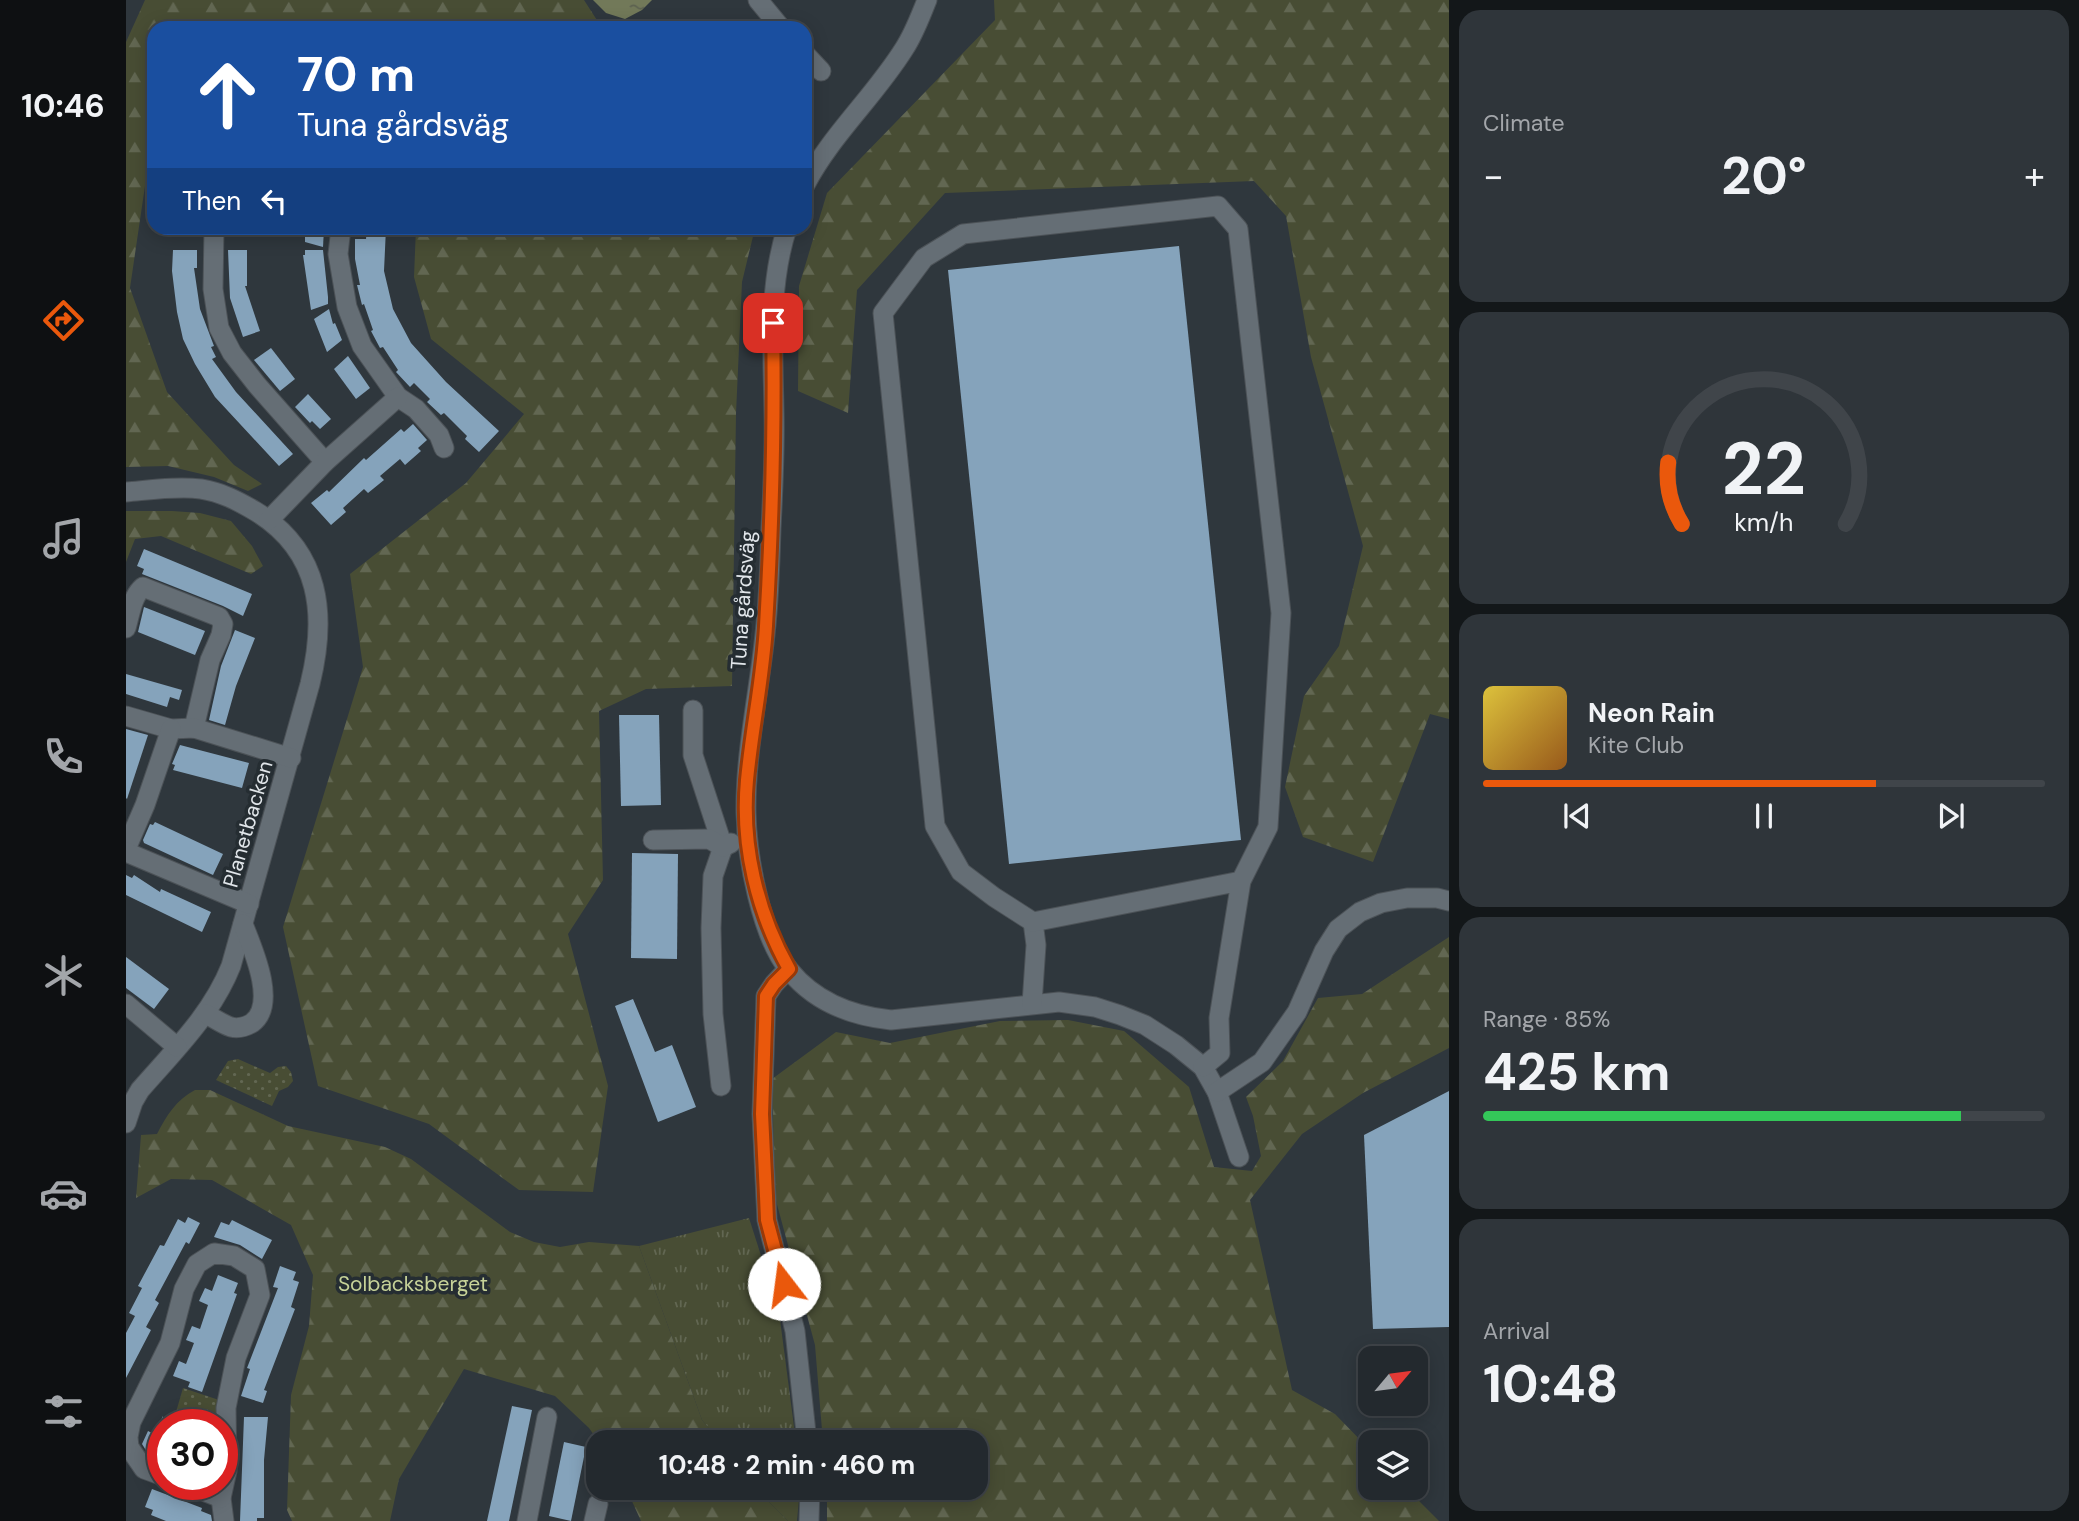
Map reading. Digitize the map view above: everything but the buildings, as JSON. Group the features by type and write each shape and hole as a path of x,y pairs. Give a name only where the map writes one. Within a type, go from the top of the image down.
{"street":[{"path":"758,0 775,21"},
{"path":"812,174 903,50 917,26 927,0"},
{"path":"812,61 821,71"},
{"path":"1203,1067 1220,1053 1219,1018 1241,881 1268,827 1281,613 1238,229 1218,206 963,234 924,258 883,313 935,825 961,872 993,897 1033,922 1241,881"},
{"path":"214,235 213,289 219,328 232,353 257,385 325,462"},
{"path":"340,235 338,254 347,307 362,346 398,397 416,410 439,435 444,449"},
{"name":"Tuna gårdsväg","path":"785,235 778,260 773,300 775,440 766,631 747,781 748,835 759,899 775,945 789,969 807,987 830,1003 869,1018 891,1020 1059,1002 1120,1015 1145,1025 1203,1067 1217,1092 1239,1157"},
{"path":"269,520 325,462 398,397"},
{"name":"Planetbacken","path":"126,492 201,489 227,496 269,520 286,536 301,557 313,585 318,608 318,650 291,758 221,990 206,1014 140,1090 133,1101 126,1123"},
{"path":"126,628 134,600 138,591 144,587 219,617 223,624 221,635 210,660 194,728"},
{"path":"693,710 692,755 723,847 713,876 711,928 713,1014 721,1086"},
{"name":"Planetbacken","path":"126,716 171,729 194,728 291,758"},
{"name":"Planetbacken","path":"171,729 145,805 126,850 249,904"},
{"path":"723,847 748,835"},
{"path":"653,840 709,839 723,847"},
{"path":"1217,1092 1262,1062 1297,1012 1324,951 1338,929 1360,912 1381,903 1407,898 1437,898 1449,901"},
{"path":"1032,1004 1036,944 1033,922"},
{"path":"206,1014 234,1028 245,1027 257,1019 263,1001 262,986 257,959 243,924"},
{"path":"789,969 766,996 762,1114 767,1220 794,1331 806,1430"},
{"path":"126,1004 177,1047"},
{"path":"147,1470 129,1447 131,1422 170,1343 184,1289 193,1269 203,1258 214,1252 233,1256 255,1269 260,1295 236,1358 226,1409"},
{"path":"527,1521 547,1417"},
{"path":"221,1500 224,1521"},
{"path":"809,1521 810,1500"}],"green space":[{"path":"145,0 584,0 598,21 147,21 147,177 130,288 167,392 234,465 262,484 248,491 214,477 168,466 126,467 126,42"},
{"path":"994,0 1449,0 1449,719 1430,714 1373,862 1303,837 1285,787 1304,696 1339,646 1363,546 1311,357 1286,216 1254,181 945,193 857,290 848,413 798,391 799,286 827,193 995,20"},
{"path":"416,235 753,235 742,282 736,413 732,686 646,689 599,711 603,880 568,934 608,1086 593,1192 519,1190 429,1124 318,1086 283,927 363,667 350,574 466,483 524,414 431,339 414,277"},
{"path":"126,511 200,513 231,521 252,546 263,566 251,574 161,536 135,539 126,562"},
{"path":"1449,937 1449,1048 1363,1093 1302,1134 1250,1200 1292,1390 1335,1414 1358,1438 1358,1500 1418,1500 1439,1521 827,1521 827,1500 988,1500 988,1430 822,1430 815,1345 775,1197 772,1079 836,1032 890,1043 1000,1021 1068,1020 1124,1031 1189,1087 1214,1167 1252,1171 1261,1156 1253,1116 1246,1097 1283,1061 1318,998 1362,994"},
{"path":"238,1059 270,1073 278,1067 286,1066 293,1081 279,1091 272,1106 216,1080 228,1061"},
{"name":"Solbacksberget","path":"195,1090 210,1090 288,1126 385,1147 411,1159 510,1232 534,1242 560,1247 589,1242 639,1246 702,1420 710,1430 590,1430 555,1396 464,1369 399,1479 390,1521 292,1521 287,1510 291,1395 309,1326 313,1275 291,1225 212,1180 171,1179 136,1198 141,1135 157,1134 182,1098"},
{"path":"749,1218 779,1312 794,1430 710,1430 702,1420 639,1246"},
{"path":"183,1388 222,1401 222,1409 177,1409"},
{"path":"631,1500 767,1500 788,1521 641,1521"},
{"path":"767,1500 799,1500 797,1521 788,1521"}],"water":[{"path":"593,0 652,0 642,10 625,19 606,13"}],"route":[{"path":"773,323 775,440 770,561 766,631 747,781 746,814 759,899 775,945 789,969 766,996 762,1114 767,1220 784,1284"}]}
